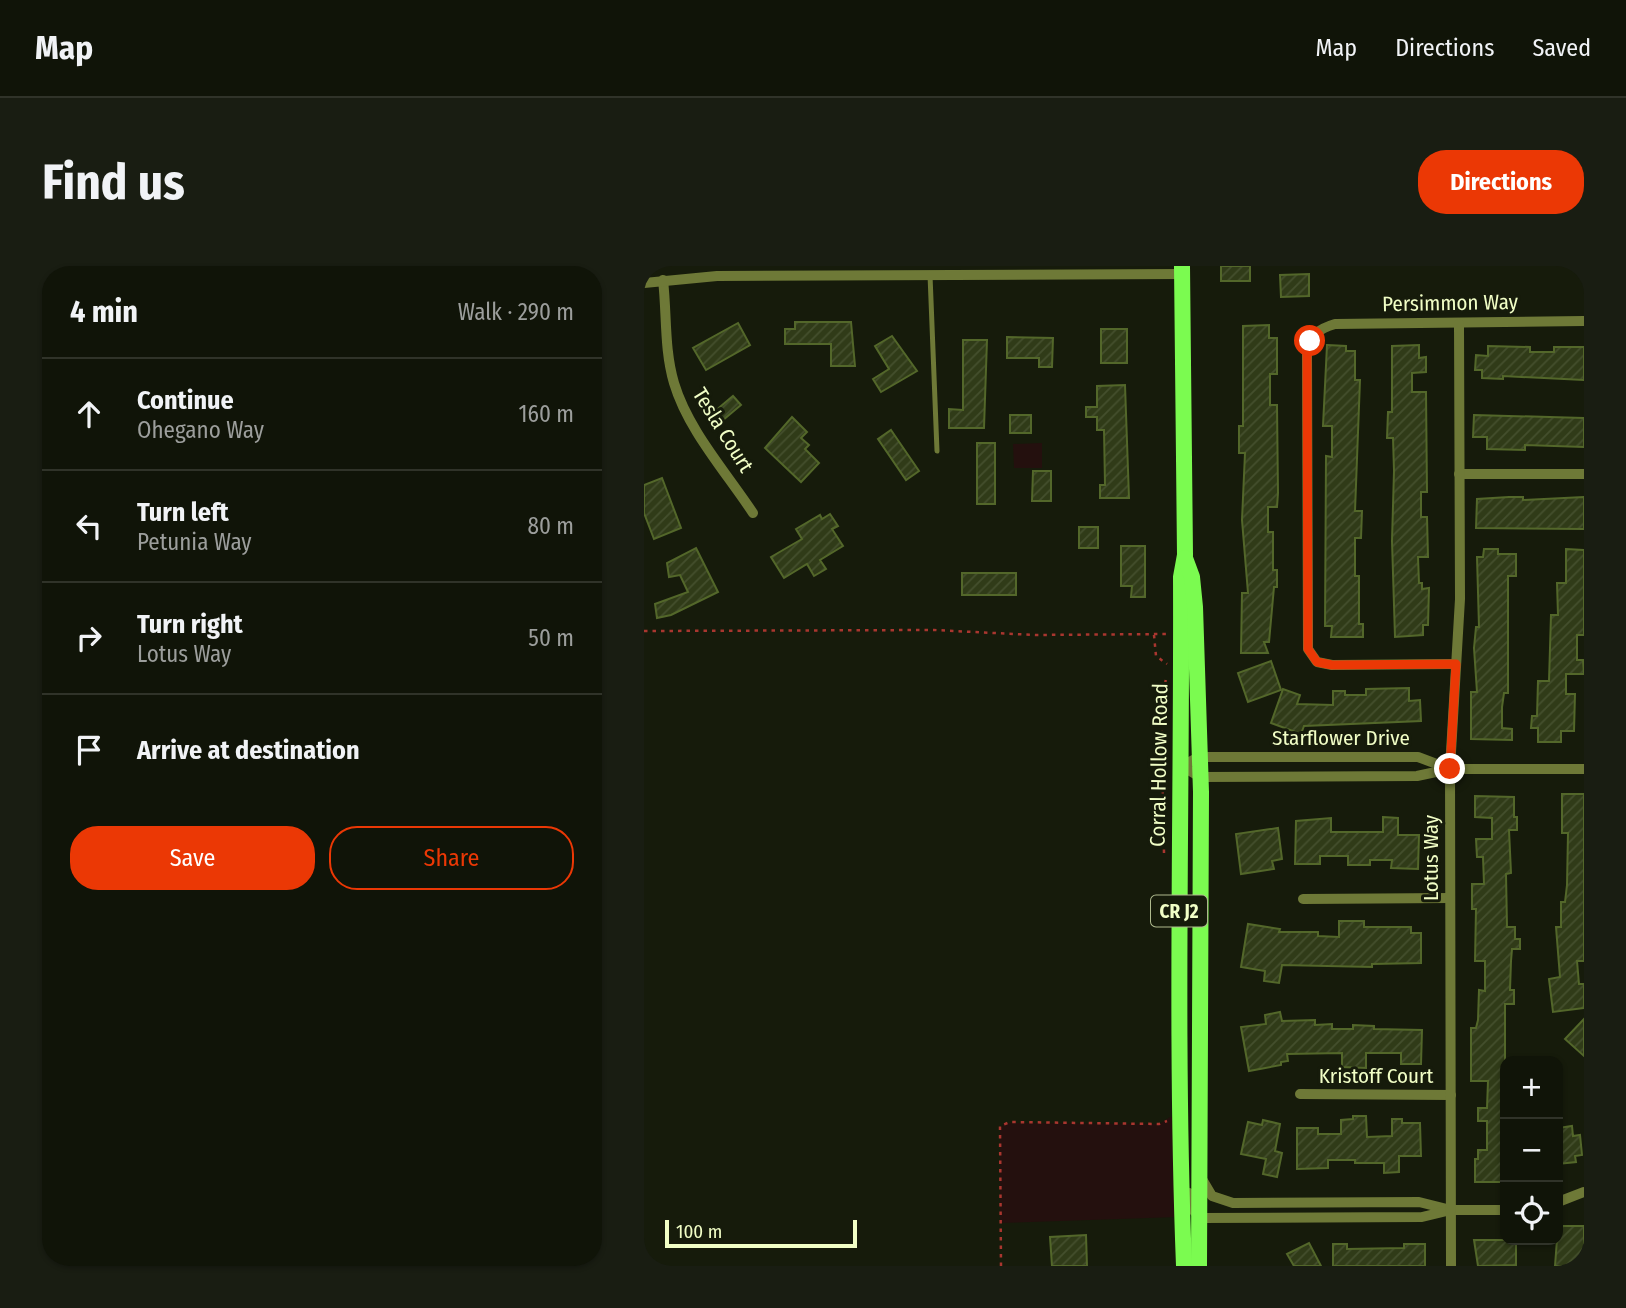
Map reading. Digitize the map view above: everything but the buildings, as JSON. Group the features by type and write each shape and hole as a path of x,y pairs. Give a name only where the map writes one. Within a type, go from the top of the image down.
{"main road":[{"name":"Corral Hollow Road","path":"1182,270 1185,555 1181,577 1178,668 1182,766 1178,838 1184,1266"},
{"path":"1185,555 1192,577 1195,607 1200,777 1199,1266"}],"street":[{"path":"644,283 766,271 930,275 1182,270"},
{"name":"Tesla Court","path":"663,280 668,354 678,395 692,422 753,513"},
{"name":"Persimmon Way","path":"1456,664 1332,665 1317,662 1312,656 1305,637 1307,352 1310,341 1319,330 1335,324 1584,321"},
{"name":"Lotus Way","path":"1451,1266 1450,769 1460,599 1459,324"},
{"path":"1459,474 1584,474"},
{"name":"Starflower Drive","path":"1182,766 1199,757 1418,757 1450,769 1584,769"},
{"path":"1182,766 1200,777 1417,776 1450,769"},
{"path":"1303,899 1450,898"},
{"path":"1180,1035 1187,1069 1189,1200 1193,1212 1201,1219 1422,1217 1451,1210 1500,1210"},
{"name":"Kristoff Court","path":"1300,1094 1451,1095"},
{"path":"1200,1174 1212,1196 1233,1203 1419,1202 1451,1210"},
{"path":"1563,1200 1584,1192"}],"lane":[{"path":"930,275 937,451"}],"path":[{"path":"644,631 934,630 1035,635 1154,635 1181,632"},
{"path":"1154,635 1156,656 1178,668 1162,688 1161,702 1165,866"},
{"path":"1001,1266 1000,1126 1010,1122 1159,1124 1170,1117"}],"shaded area":[{"path":"1042,443 1042,468 1014,468 1013,444"},
{"path":"1170,1117 1176,1118 1178,1217 1000,1223 1000,1130 1004,1123 1159,1124"}],"route":[{"path":"1310,341 1307,352 1305,637 1308,649 1317,662 1332,665 1456,664 1450,769"}]}
